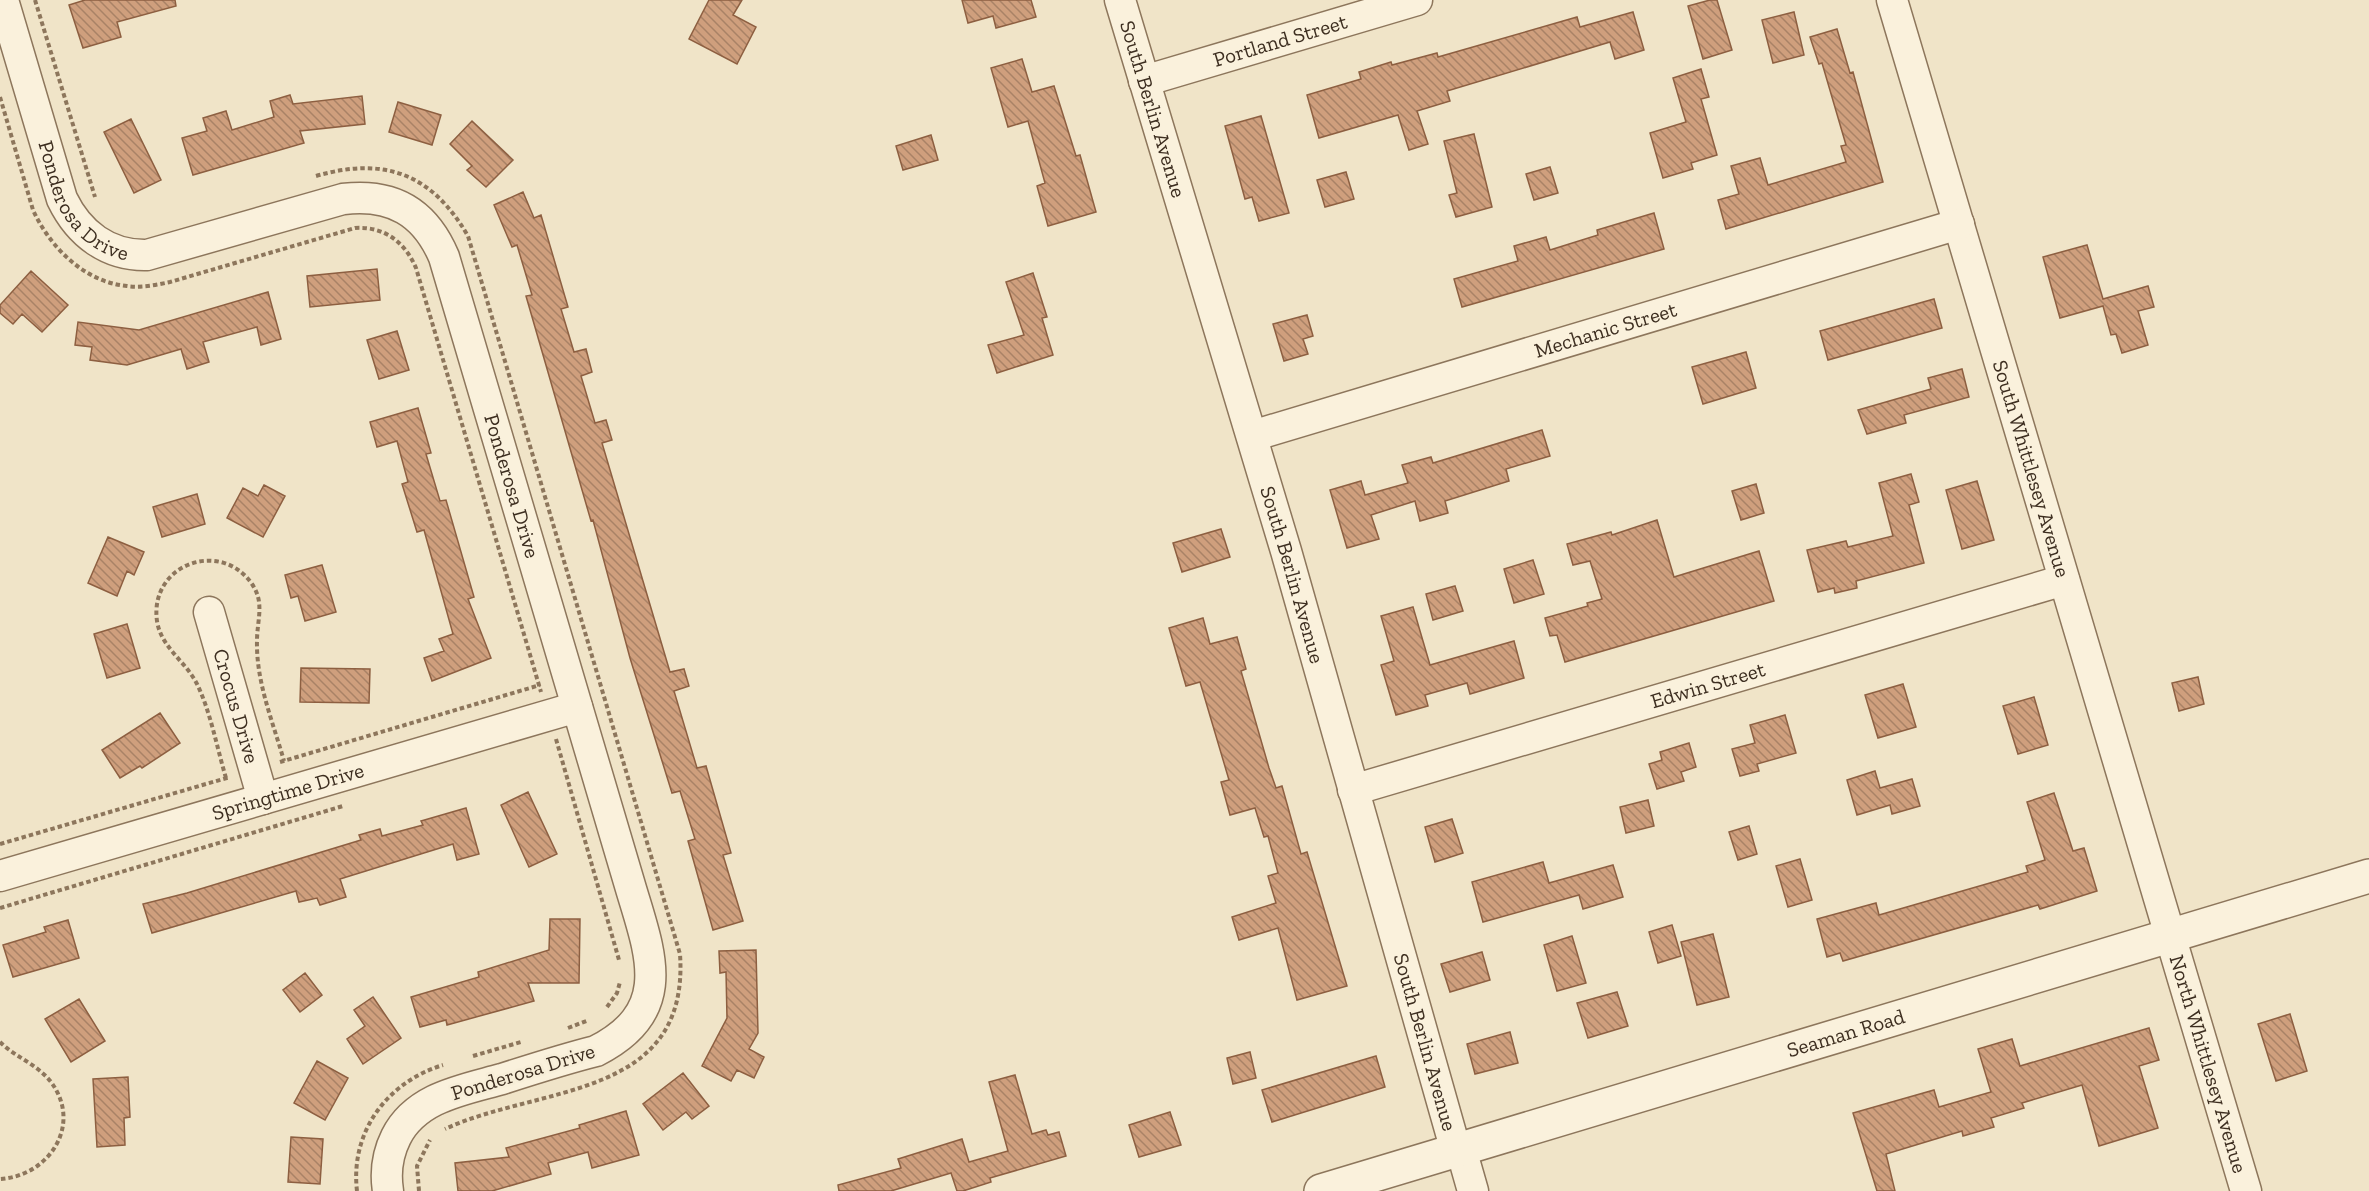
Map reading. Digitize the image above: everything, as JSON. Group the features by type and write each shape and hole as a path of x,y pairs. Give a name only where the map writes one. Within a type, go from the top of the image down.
{"street":[{"name":"Ponderosa Drive","path":"3,0 62,199 75,222 87,236 113,251 130,256 162,253 334,202 361,197 381,199 413,213 425,225 444,257 650,958 651,976 645,1005 636,1021 624,1034 596,1051 447,1095 417,1110 404,1124 389,1152 386,1170 388,1191"},
{"name":"South Berlin Avenue","path":"1120,0 1286,551 1353,790 1473,1191"},
{"name":"Portland Street","path":"1144,81 1417,0"},
{"name":"South Whittlesey Avenue","path":"1892,0 2170,936"},
{"name":"Mechanic Street","path":"1251,436 1959,224"},
{"name":"Edwin Street","path":"1353,790 2064,580"},
{"name":"Crocus Drive","path":"209,612 263,799"},
{"name":"Springtime Drive","path":"0,876 548,715 573,693"},
{"name":"Seaman Road","path":"1321,1191 2369,876"},
{"name":"North Whittlesey Avenue","path":"2170,936 2246,1191"}],"path":[{"path":"35,0 90,188 99,204"},
{"path":"0,97 33,210 40,225 67,259 102,279 127,286 170,282 355,228 381,231 402,245 414,263 612,934"},
{"path":"315,176 338,170 360,168 387,170 412,178 430,189 448,206 468,236 476,259"},
{"path":"284,761 539,685 573,693 598,672"},
{"path":"0,844 226,778"},
{"path":"0,908 351,804"},
{"path":"0,1042 45,1076 57,1094 62,1115 60,1136 50,1155 41,1164 21,1175 0,1179"}],"building":[{"path":"85,0 175,0 176,6 117,22 121,37 83,48 69,5"},
{"path":"709,0 742,0 733,15 756,27 737,64 689,39"},
{"path":"962,0 1031,0 1036,17 996,28 993,16 968,23"},
{"path":"1717,0 1732,50 1703,59 1688,6"},
{"path":"1633,12 1644,50 1615,59 1610,42 1447,91 1450,101 1417,111 1428,144 1409,150 1398,115 1319,138 1307,95 1361,79 1359,72 1391,62 1392,65 1437,53 1438,57 1577,17 1580,27"},
{"path":"1794,12 1804,55 1773,63 1762,20"},
{"path":"1837,29 1850,73 1853,72 1883,182 1726,229 1718,200 1739,194 1731,166 1760,158 1768,185 1846,162 1841,146 1846,145 1822,63 1819,64 1810,37"},
{"path":"1022,59 1032,92 1054,86 1076,156 1080,155 1096,212 1048,226 1037,186 1045,183 1028,121 1008,127 991,68"},
{"path":"1701,69 1709,97 1701,99 1717,155 1691,163 1693,169 1663,178 1650,133 1686,122 1673,78"},
{"path":"290,95 293,104 362,96 365,124 300,131 304,143 193,175 182,138 207,131 203,118 226,111 232,130 274,117 270,101"},
{"path":"398,102 441,115 432,145 389,132"},
{"path":"1261,116 1289,213 1259,221 1252,197 1245,199 1225,126"},
{"path":"131,119 161,180 134,193 104,132"},
{"path":"472,121 513,160 486,187 467,170 472,166 450,144"},
{"path":"1474,134 1492,207 1456,217 1449,195 1457,193 1444,141"},
{"path":"931,135 938,160 903,170 896,146"},
{"path":"1550,167 1558,193 1534,200 1526,174"},
{"path":"1346,172 1354,199 1325,207 1317,180"},
{"path":"523,192 534,218 541,215 568,307 561,309 574,352 586,349 592,372 581,376 595,423 606,420 612,440 602,443 670,672 684,669 689,686 674,691 697,768 706,766 731,853 723,855 743,921 713,930 688,841 695,839 680,791 672,793 630,658 593,520 591,521 526,296 532,295 517,245 512,247 494,205"},
{"path":"1654,213 1664,249 1462,307 1454,279 1518,261 1514,246 1546,237 1550,250 1598,235 1597,230"},
{"path":"2087,245 2103,299 2148,286 2154,307 2138,311 2148,345 2122,353 2116,334 2111,335 2103,306 2060,318 2043,257"},
{"path":"377,269 380,300 310,307 307,276"},
{"path":"31,271 68,305 42,332 22,314 13,324 0,313 0,305"},
{"path":"1033,273 1047,317 1042,318 1053,355 997,373 988,345 1024,335 1006,282"},
{"path":"268,292 281,339 261,345 257,327 203,342 209,362 187,369 181,349 127,365 90,360 92,347 75,345 78,322 139,330"},
{"path":"1934,299 1942,328 1828,360 1820,331"},
{"path":"1307,315 1313,336 1303,339 1308,354 1284,361 1273,324"},
{"path":"397,331 409,370 379,379 367,340"},
{"path":"1746,352 1756,388 1703,404 1692,367"},
{"path":"1962,369 1969,397 1904,415 1906,423 1867,434 1858,410 1931,389 1928,378"},
{"path":"418,408 431,453 426,454 440,501 446,500 474,597 468,599 491,658 432,681 424,658 444,651 439,639 453,634 424,530 417,532 402,484 408,482 397,441 377,447 370,422"},
{"path":"1542,430 1550,456 1506,469 1509,481 1445,501 1448,513 1420,521 1415,501 1371,515 1379,539 1347,548 1330,490 1361,481 1365,495 1408,483 1402,465 1431,457 1433,463"},
{"path":"1911,474 1919,502 1909,505 1924,563 1856,581 1857,588 1835,593 1834,588 1818,592 1807,550 1846,541 1848,547 1893,536 1879,483"},
{"path":"1977,481 1994,540 1962,549 1946,490"},
{"path":"1756,484 1764,513 1741,520 1732,491"},
{"path":"264,485 285,496 263,537 227,518 243,488 258,496"},
{"path":"197,494 205,524 162,537 153,507"},
{"path":"1657,520 1674,577 1759,551 1774,601 1565,662 1557,635 1550,636 1545,618 1588,606 1587,603 1602,599 1590,561 1573,565 1567,544 1611,532 1612,535"},
{"path":"1221,529 1230,557 1182,572 1173,543"},
{"path":"108,537 144,552 134,575 127,571 117,596 88,583"},
{"path":"1533,560 1544,594 1514,603 1504,569"},
{"path":"322,565 336,612 305,621 298,596 291,598 285,575"},
{"path":"1455,586 1463,611 1433,620 1426,594"},
{"path":"1413,607 1430,665 1514,641 1524,678 1470,694 1467,683 1425,695 1428,706 1396,715 1381,665 1394,661 1381,616"},
{"path":"1203,618 1210,644 1237,637 1246,669 1241,671 1269,768 1276,788 1282,786 1301,854 1307,852 1347,986 1297,1000 1278,928 1239,940 1232,917 1276,903 1268,876 1278,873 1268,836 1264,837 1255,808 1230,815 1221,782 1229,780 1200,682 1186,686 1169,628"},
{"path":"127,624 140,668 107,678 94,634"},
{"path":"301,668 370,669 369,703 300,702"},
{"path":"2198,677 2204,704 2179,711 2172,683"},
{"path":"1903,684 1916,727 1878,738 1865,695"},
{"path":"2034,697 2048,745 2018,754 2003,706"},
{"path":"160,713 180,743 142,768 140,766 120,778 102,750"},
{"path":"1785,715 1796,753 1757,764 1759,771 1740,776 1732,749 1755,743 1750,725"},
{"path":"1689,743 1696,767 1681,772 1684,781 1657,789 1649,764 1662,760 1660,752"},
{"path":"1875,771 1880,788 1912,779 1920,806 1892,814 1890,805 1857,815 1847,780"},
{"path":"528,792 557,854 529,867 501,805"},
{"path":"2054,793 2073,851 2084,848 2097,891 2040,909 2038,905 1843,961 1840,953 1827,957 1817,919 1876,903 1879,915 2028,872 2026,866 2045,860 2027,802"},
{"path":"1648,800 1654,826 1626,833 1620,807"},
{"path":"466,808 479,854 457,860 453,844 340,879 346,897 320,905 317,898 299,902 296,891 152,933 143,904 187,893 361,840 359,835 380,829 382,836 423,825 421,821"},
{"path":"1452,819 1463,853 1435,862 1425,827"},
{"path":"1749,826 1757,854 1738,860 1729,832"},
{"path":"1800,859 1812,900 1788,907 1776,866"},
{"path":"1543,862 1549,883 1613,865 1623,897 1583,909 1579,895 1483,922 1472,882"},
{"path":"550,919 580,919 579,983 528,983 534,1001 447,1025 446,1020 420,1027 411,997 479,977 478,972 549,950"},
{"path":"68,920 79,958 13,977 3,945 46,932 44,927"},
{"path":"1672,925 1681,956 1658,963 1649,932"},
{"path":"1713,934 1729,997 1697,1005 1681,942"},
{"path":"1572,936 1586,983 1557,991 1544,945"},
{"path":"756,950 758,1033 749,1049 764,1057 754,1078 737,1070 731,1081 702,1066 727,1018 726,972 720,973 719,951"},
{"path":"1482,952 1490,980 1450,992 1441,964"},
{"path":"305,973 322,995 300,1012 283,990"},
{"path":"1617,992 1628,1026 1588,1038 1577,1003"},
{"path":"373,997 401,1038 363,1064 347,1039 365,1026 354,1010"},
{"path":"79,999 105,1041 71,1062 45,1019"},
{"path":"2290,1014 2307,1071 2276,1081 2258,1024"},
{"path":"2149,1028 2159,1060 2139,1066 2158,1128 2099,1146 2082,1085 2022,1103 2024,1108 1991,1118 1994,1127 1963,1136 1962,1131 1886,1154 1895,1191 1877,1191 1853,1113 1934,1090 1939,1107 1991,1092 1978,1049 2012,1039 2020,1066"},
{"path":"1510,1032 1518,1063 1475,1074 1467,1044"},
{"path":"1250,1052 1256,1078 1233,1084 1227,1058"},
{"path":"1376,1056 1385,1087 1272,1122 1262,1090"},
{"path":"317,1061 348,1078 325,1120 294,1103"},
{"path":"683,1073 709,1106 692,1119 686,1112 663,1130 643,1104"},
{"path":"1015,1075 1032,1134 1046,1130 1048,1135 1059,1132 1066,1156 990,1178 991,1182 963,1191 957,1191 951,1173 891,1191 839,1191 838,1185 901,1168 898,1159 962,1139 969,1162 1008,1151 989,1082"},
{"path":"128,1077 130,1117 124,1118 125,1145 97,1147 93,1079"},
{"path":"626,1111 639,1155 592,1168 588,1152 548,1163 551,1174 492,1191 458,1191 455,1163 509,1157 506,1148 580,1128 579,1125"},
{"path":"1170,1112 1181,1145 1139,1157 1129,1125"},
{"path":"291,1137 323,1139 320,1184 288,1182"}]}
